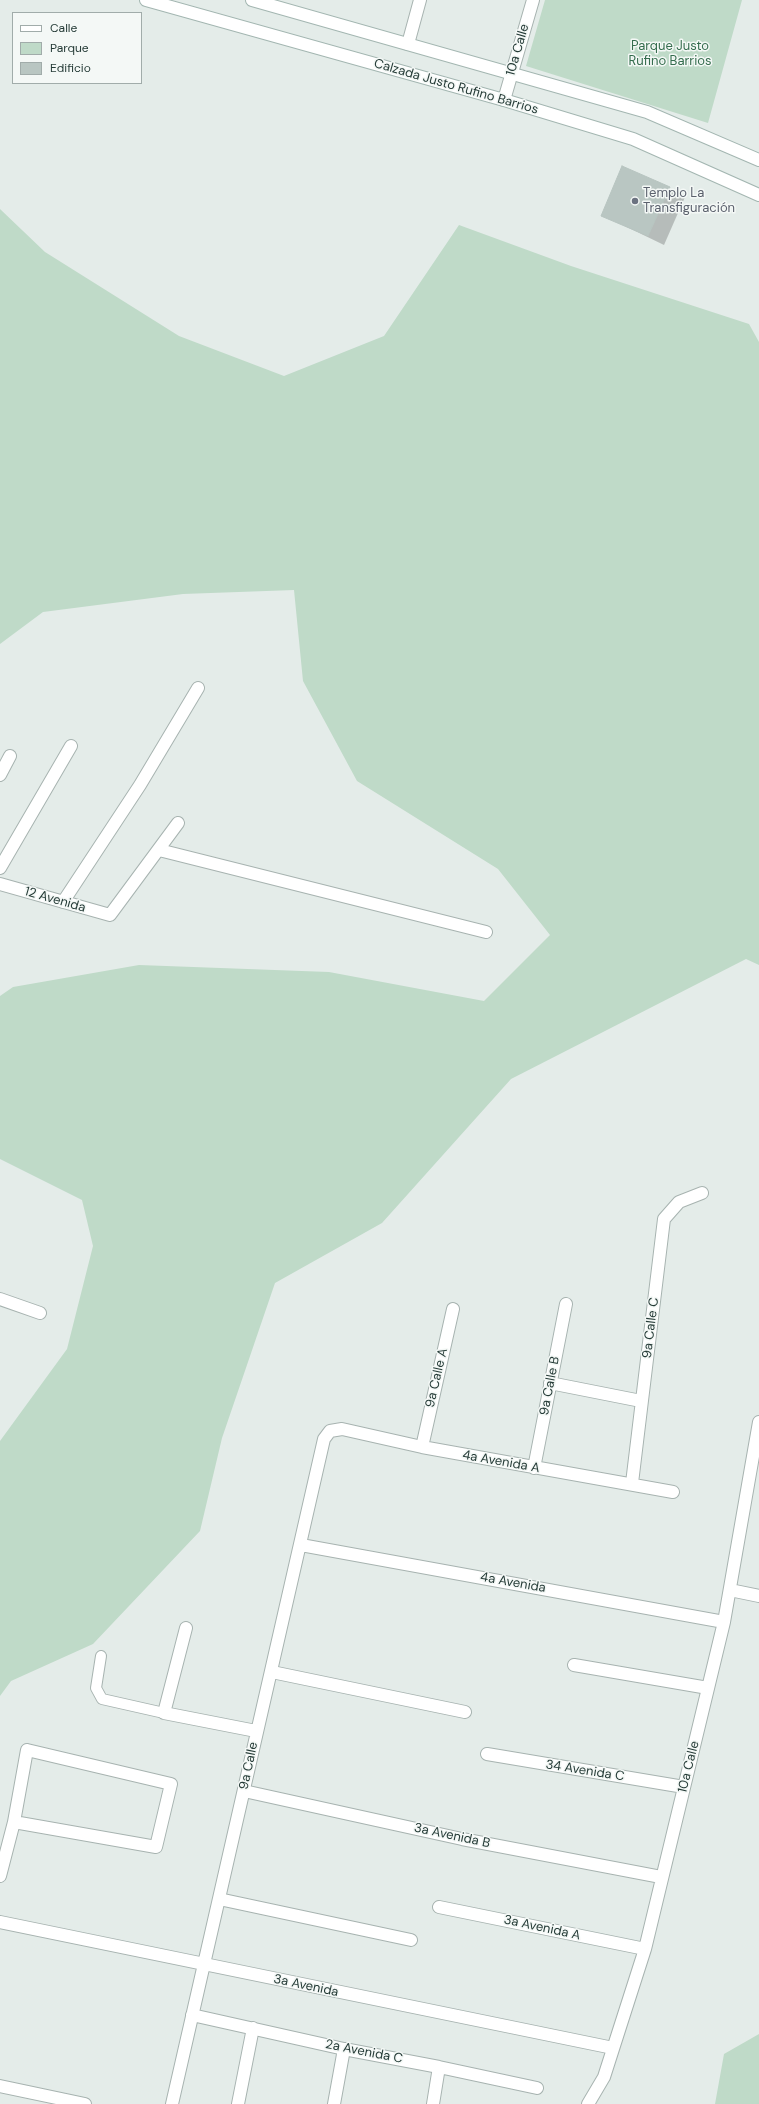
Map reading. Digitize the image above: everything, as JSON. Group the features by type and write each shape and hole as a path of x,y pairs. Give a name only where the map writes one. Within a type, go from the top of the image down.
{"street":[{"name":"Calzada Justo Rufino Barrios","path":"146,0 504,100 633,139 759,195"},
{"path":"252,0 647,112 759,160"},
{"path":"408,44 420,0"},
{"name":"10a Calle","path":"504,100 533,0"},
{"path":"63,902 140,784 198,688"},
{"path":"0,868 71,746"},
{"path":"0,775 10,756"},
{"path":"178,823 159,850 486,932"},
{"name":"12 Avenida","path":"0,884 110,915 159,850"},
{"name":"9a Calle C","path":"632,1483 664,1219 680,1202 702,1193"},
{"path":"0,1299 40,1313"},
{"name":"9a Calle B","path":"534,1468 566,1304"},
{"name":"9a Calle A","path":"422,1447 453,1309"},
{"path":"550,1383 641,1401"},
{"name":"10a Calle","path":"588,2104 604,2077 645,1949 661,1877 724,1622 759,1422"},
{"name":"4a Avenida A","path":"330,1431 342,1429 422,1447 534,1468 632,1483 673,1492"},
{"name":"9a Calle","path":"172,2104 244,1791 256,1731 272,1672 302,1545 324,1439 330,1431"},
{"name":"4a Avenida","path":"302,1545 724,1622"},
{"path":"730,1590 759,1596"},
{"path":"186,1628 164,1713 256,1731"},
{"path":"574,1665 708,1688"},
{"path":"272,1672 465,1712"},
{"path":"0,1876 14,1822 27,1750 171,1784 156,1847 14,1822"},
{"name":"34 Avenida C","path":"487,1754 684,1788"},
{"name":"3a Avenida B","path":"244,1791 462,1839 661,1877"},
{"path":"219,1899 411,1940"},
{"name":"3a Avenida A","path":"439,1907 645,1949"},
{"name":"3a Avenida","path":"0,1922 613,2048"},
{"name":"2a Avenida C","path":"192,2015 344,2050 439,2067 536,2088"},
{"path":"238,2104 253,2028"},
{"path":"334,2104 344,2050"},
{"path":"433,2104 439,2067"},
{"path":"0,2086 85,2104"}],"lane":[{"path":"101,1656 96,1688 102,1699 164,1713"}],"green space":[{"name":"Parque Justo Rufino Barrios","path":"545,0 742,0 708,123 526,66"},
{"path":"0,209 45,252 179,336 284,376 384,336 459,225 571,266 749,324 759,342 759,965 746,959 511,1079 382,1223 275,1283 222,1438 200,1531 93,1644 11,1681 0,1696 0,1441 67,1349 93,1246 82,1200 0,1159 0,996 13,987 139,965 329,972 484,1001 550,935 498,869 357,781 303,681 294,590 183,594 43,612 0,644"},
{"path":"759,2034 759,2104 715,2104 724,2054"}],"building":[{"name":"Templo La Transfiguración","path":"622,166 670,187 648,236 601,216"}],"place":[{"name":"Templo La Transfiguración","path":"635,201"}]}
